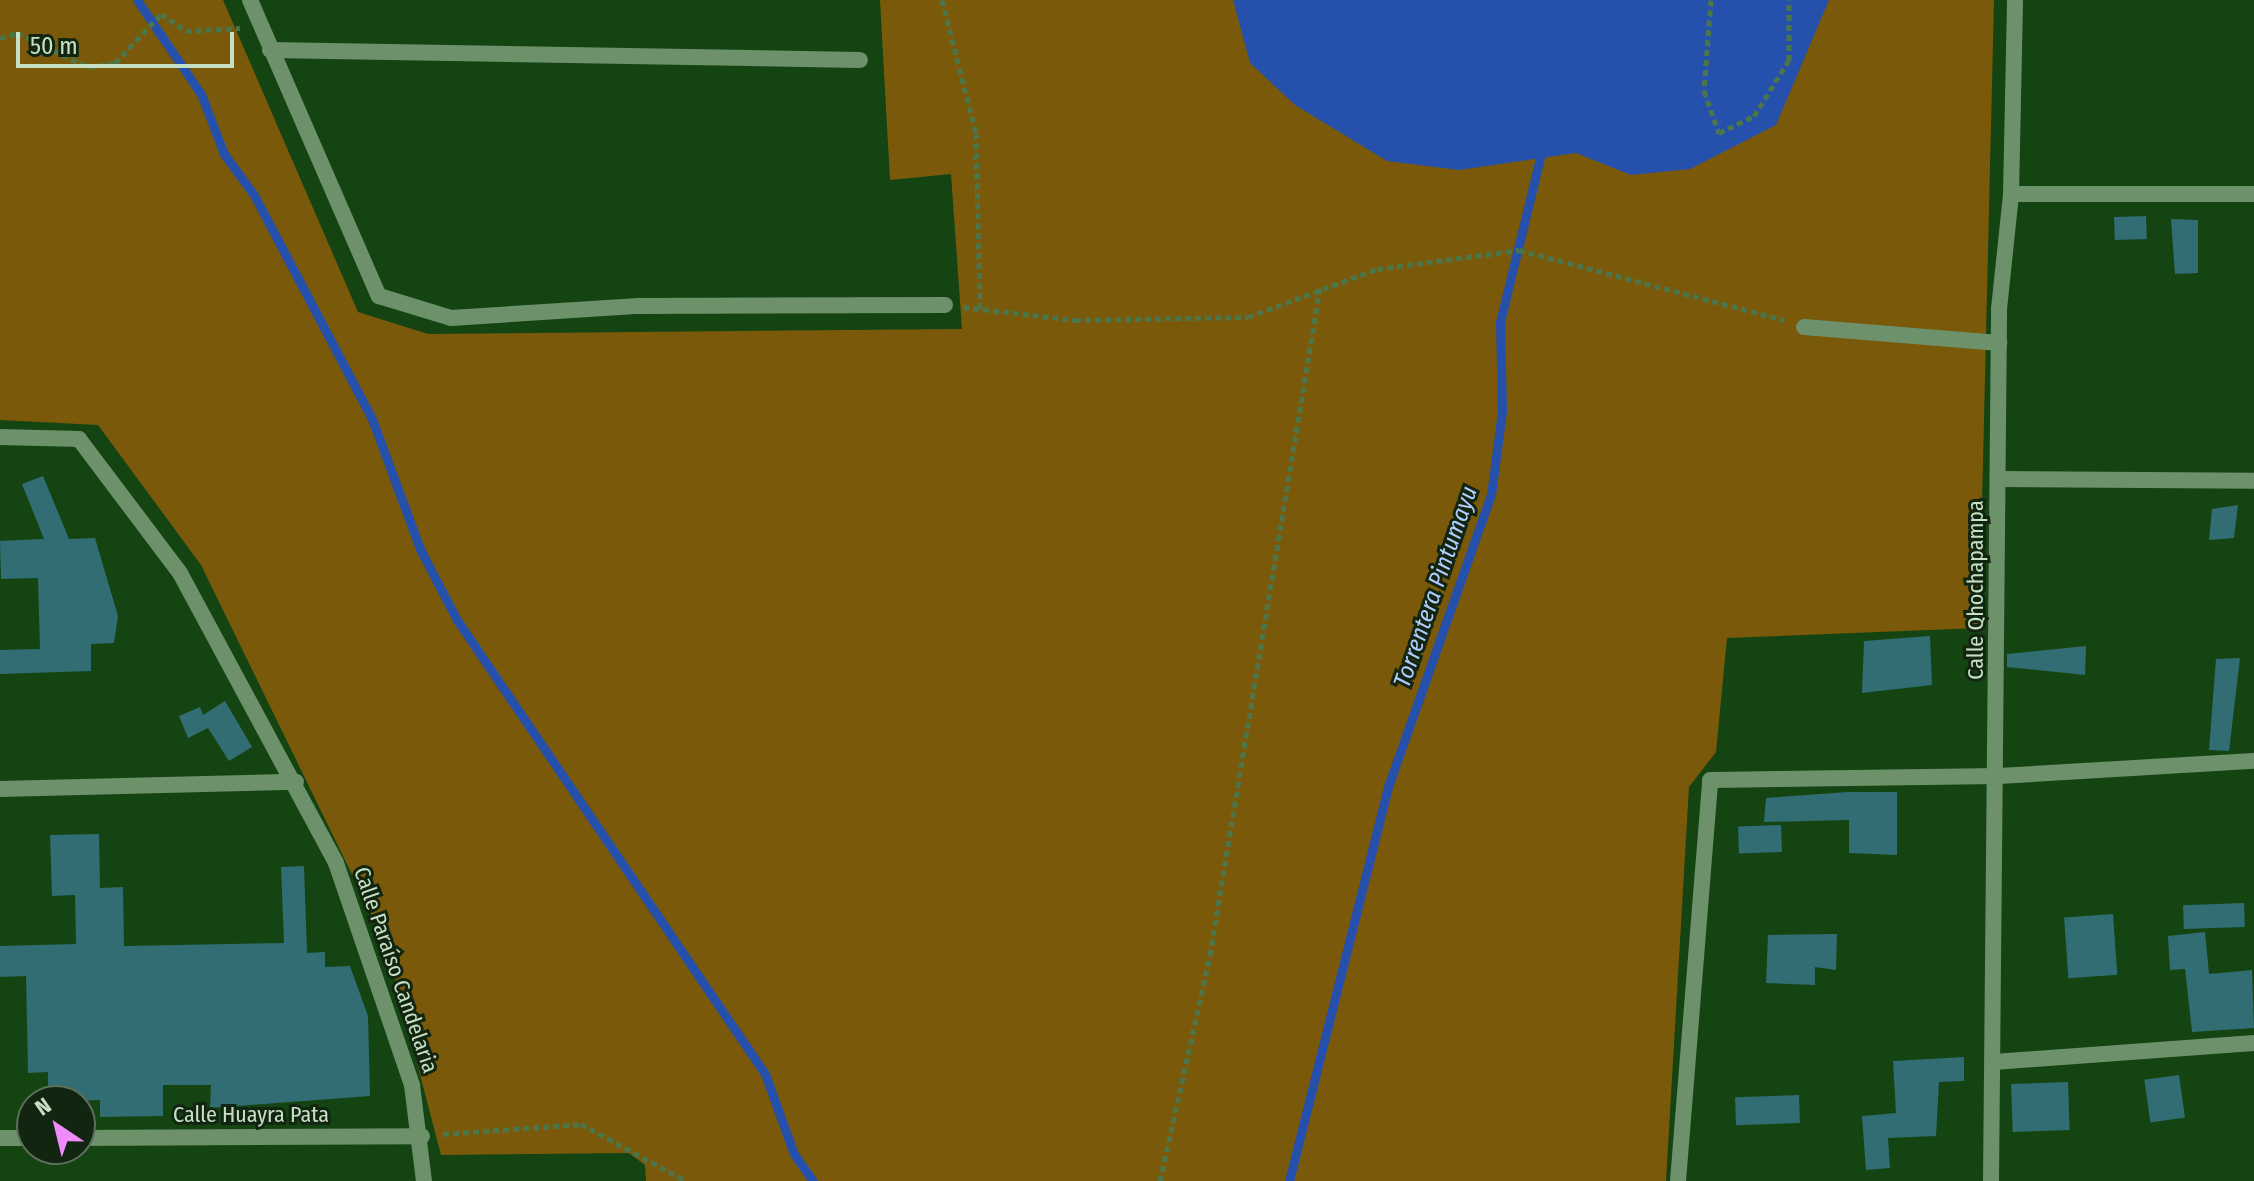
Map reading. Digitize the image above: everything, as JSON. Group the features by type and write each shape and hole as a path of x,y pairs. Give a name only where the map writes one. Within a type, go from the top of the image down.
{"street":[{"path":"250,0 379,296 427,315 945,305"},
{"name":"Calle Qhochapampa","path":"1991,1181 1999,776 1999,343 2011,194 2015,0"},
{"path":"270,50 860,60"},
{"path":"2011,194 2254,194"},
{"path":"1804,327 1999,343"},
{"name":"Calle Paraíso Candelaria","path":"0,437 79,439 180,573 296,782 336,863 373,965 422,1136 424,1181"},
{"path":"1998,479 2254,481"},
{"path":"1678,1181 1710,780 1999,776 2254,761"},
{"path":"0,789 296,782"},
{"path":"1994,1062 2254,1043"},
{"name":"Calle Huayra Pata","path":"96,1138 422,1136"}],"path":[{"path":"942,0 976,133 980,309"},
{"path":"1711,0 1704,91 1719,133 1754,116 1789,60 1789,0"},
{"path":"0,38 17,33 89,67 115,63 161,14 186,31 261,26"},
{"path":"945,305 1075,320 1248,317 1377,269 1519,250 1697,291 1804,327"},
{"path":"1160,1181 1210,955 1320,288"},
{"path":"422,1136 581,1124 686,1181"}],"shaded area":[{"path":"0,0 223,0 358,312 428,334 962,329 951,174 890,180 880,0 1994,0 1979,628 1727,638 1716,752 1689,787 1666,1181 646,1181 645,1165 629,1153 441,1155 386,944 201,565 98,425 0,420"}],"water":[{"path":"1233,0 1829,0 1776,125 1690,169 1631,175 1576,153 1459,170 1387,161 1295,105 1250,63"}],"building":[{"path":"2146,216 2147,239 2115,240 2114,217"},
{"path":"2171,219 2198,220 2198,273 2175,274"},
{"path":"43,476 69,539 95,538 118,616 114,643 91,644 91,671 0,674 0,650 40,649 38,578 1,579 0,541 44,539 22,484"},
{"path":"2238,505 2234,538 2209,540 2212,509"},
{"path":"1930,636 1932,685 1862,693 1864,641"},
{"path":"2086,646 2085,675 2007,667 2007,654"},
{"path":"2240,658 2229,751 2209,750 2216,659"},
{"path":"225,701 252,747 229,761 208,728 188,738 179,716 200,707 203,715"},
{"path":"1897,792 1897,855 1849,853 1849,820 1764,822 1766,798"},
{"path":"1781,825 1782,852 1739,853 1738,827"},
{"path":"99,834 100,888 123,887 124,946 284,943 281,867 304,866 307,953 325,952 325,967 350,966 368,1016 370,1096 210,1108 211,1085 163,1085 163,1116 100,1117 96,1085 48,1085 48,1072 28,1073 26,976 0,977 0,946 76,944 75,895 52,896 50,835"},
{"path":"2244,903 2245,927 2184,929 2183,905"},
{"path":"2113,914 2117,975 2068,978 2064,917"},
{"path":"2205,932 2209,974 2252,970 2254,1028 2192,1032 2185,969 2170,970 2168,936"},
{"path":"1837,934 1836,970 1815,967 1815,985 1766,983 1768,935"},
{"path":"1964,1057 1964,1081 1939,1082 1936,1136 1888,1138 1890,1168 1866,1170 1862,1116 1896,1113 1893,1061"},
{"path":"2179,1075 2185,1118 2150,1122 2144,1080"},
{"path":"2068,1082 2070,1130 2013,1132 2011,1084"},
{"path":"1799,1095 1800,1123 1736,1125 1735,1097"}],"waterway":[{"path":"137,0 201,94 224,154 254,195 372,419 420,549 457,620 765,1074 794,1154 813,1181"},
{"name":"Torrentera Pintumayu","path":"1289,1181 1389,784 1491,495 1502,411 1500,322 1543,146"}]}
